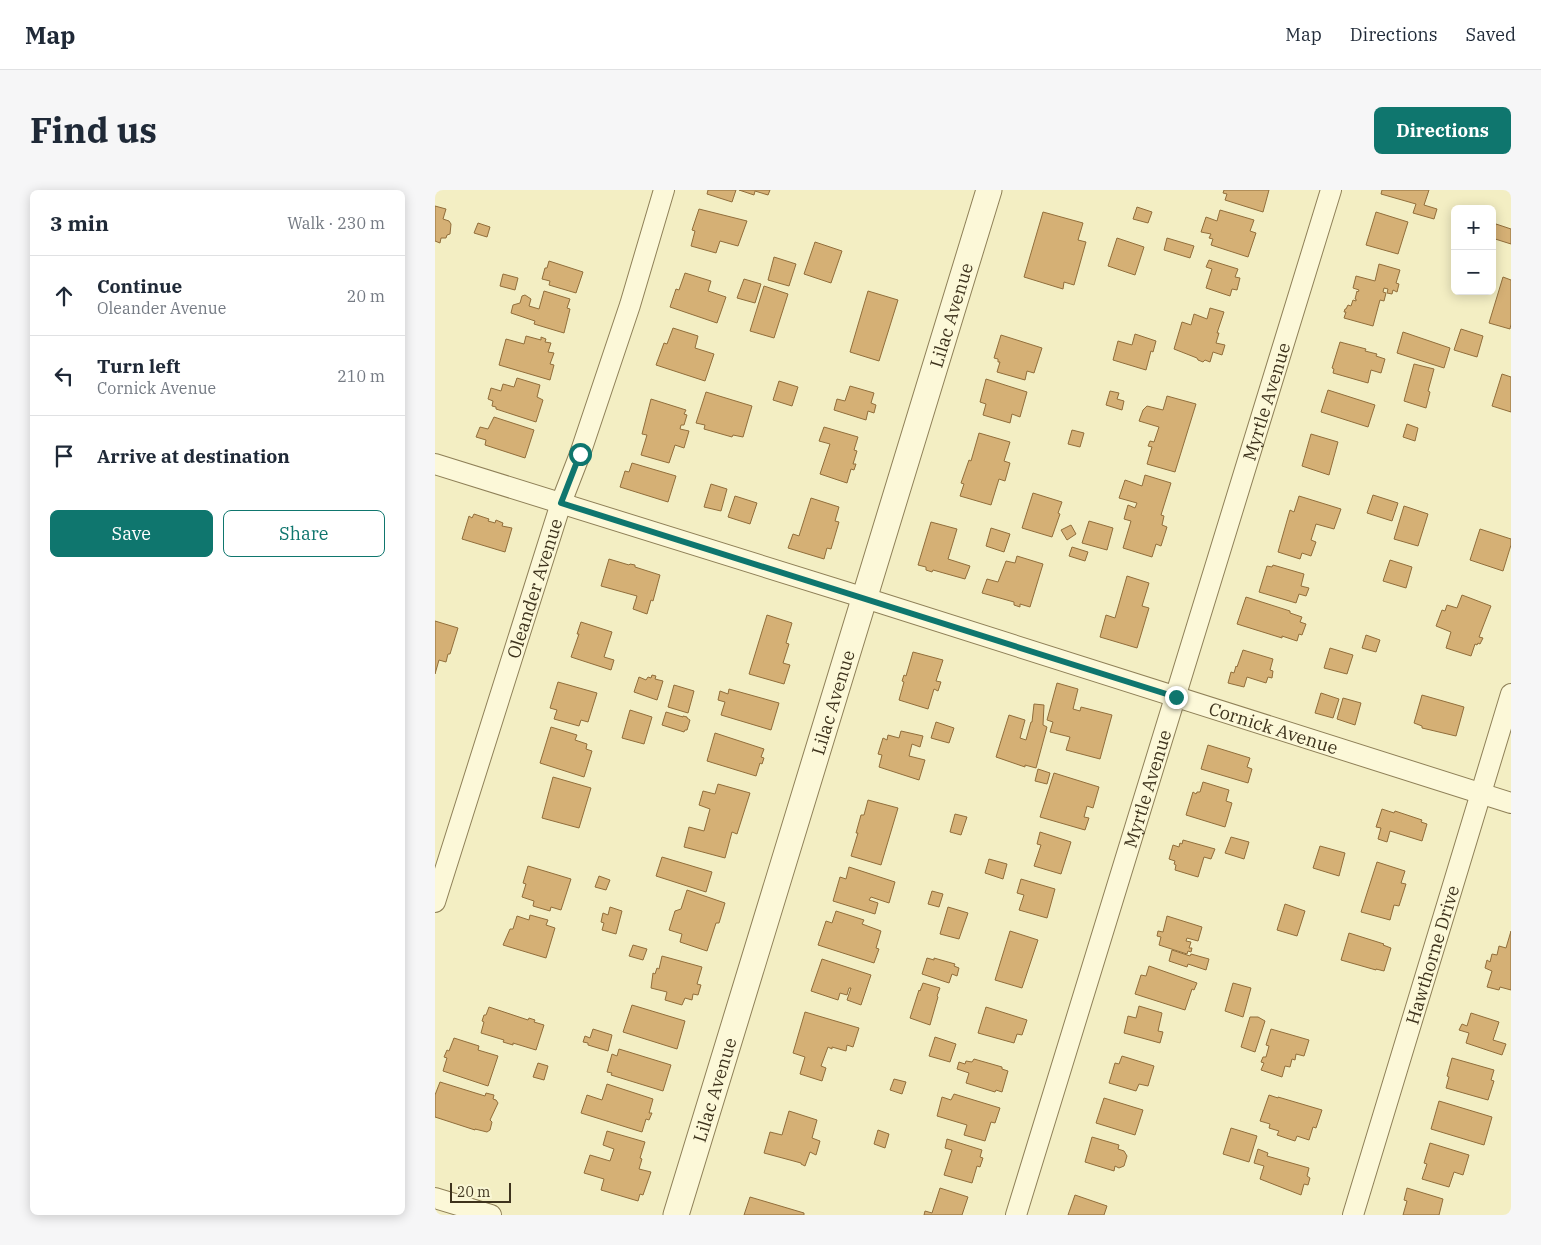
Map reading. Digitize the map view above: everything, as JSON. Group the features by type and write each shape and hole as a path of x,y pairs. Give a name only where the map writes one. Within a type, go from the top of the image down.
{"street":[{"name":"Oleander Avenue","path":"435,902 561,503 580,454 630,305 664,190"},
{"name":"Lilac Avenue","path":"676,1215 989,190"},
{"name":"Myrtle Avenue","path":"1016,1215 1331,190"},
{"name":"Cornick Avenue","path":"435,464 1511,803"},
{"name":"Hawthorne Drive","path":"1353,1215 1511,694"},
{"path":"435,1198 491,1215"}],"building":[{"path":"708,190 736,190 732,202 707,194"},
{"path":"739,190 770,190 768,195 755,191 754,195"},
{"path":"1224,190 1269,190 1263,212 1225,200 1227,194 1223,193"},
{"path":"1382,190 1429,190 1424,205 1437,209 1434,219 1413,213 1416,204 1381,194"},
{"path":"435,206 446,209 443,219 451,224 450,234 446,238 441,238 440,243 435,241"},
{"path":"1137,207 1152,212 1148,223 1133,219"},
{"path":"699,209 747,221 738,246 720,241 716,253 691,246 695,231 692,230"},
{"path":"1220,210 1254,220 1250,231 1256,233 1248,257 1211,245 1213,239 1209,238 1211,234 1201,232 1206,217 1217,221"},
{"path":"1043,212 1083,223 1078,240 1086,242 1074,285 1064,282 1063,289 1024,277"},
{"path":"1376,212 1408,222 1398,254 1366,245"},
{"path":"478,223 490,227 487,237 474,233"},
{"path":"1496,224 1511,229 1511,244 1496,239"},
{"path":"1117,238 1144,247 1135,275 1108,266"},
{"path":"1167,238 1194,246 1190,258 1164,250"},
{"path":"815,242 842,251 831,283 804,274"},
{"path":"774,257 796,264 789,286 768,280"},
{"path":"1209,260 1238,269 1235,277 1240,278 1237,290 1232,289 1230,296 1206,288 1212,269 1206,267"},
{"path":"549,261 583,272 576,293 549,285 550,281 542,279"},
{"path":"1379,264 1400,270 1396,283 1399,284 1397,292 1393,290 1392,294 1387,293 1388,289 1384,288 1383,292 1386,293 1384,301 1380,300 1373,326 1344,318 1345,309 1348,305 1351,306 1353,300 1356,301 1357,291 1359,290 1353,288 1356,276 1375,281"},
{"path":"685,273 711,281 708,291 726,297 717,323 670,307 676,289 679,290"},
{"path":"503,274 518,278 515,290 500,286"},
{"path":"1503,277 1511,280 1510,329 1489,323"},
{"path":"744,279 761,284 755,303 737,298"},
{"path":"764,286 788,294 774,338 750,331"},
{"path":"544,291 570,299 567,308 570,309 564,333 534,324 535,321 511,313 513,305 520,303 522,296 525,295 531,299 529,306 539,309"},
{"path":"868,291 898,300 879,361 850,352"},
{"path":"1210,308 1224,312 1217,333 1219,333 1216,343 1225,345 1222,355 1213,352 1210,362 1205,360 1203,362 1174,349 1182,322 1191,325 1194,314 1207,319"},
{"path":"673,328 698,336 695,348 714,354 705,381 656,365 664,343 667,344"},
{"path":"1461,329 1483,336 1477,357 1454,350"},
{"path":"1403,332 1450,348 1444,368 1397,353"},
{"path":"1135,334 1156,341 1146,370 1113,360 1118,341 1132,345"},
{"path":"1001,335 1042,348 1034,373 1027,371 1025,380 997,372 1000,362 994,358"},
{"path":"526,336 541,340 541,337 546,339 545,342 551,343 548,352 554,353 550,364 554,365 550,380 499,365 506,339 524,344"},
{"path":"1340,342 1366,349 1365,351 1377,354 1376,356 1385,359 1381,373 1371,370 1368,383 1333,373 1334,369 1332,368"},
{"path":"1414,364 1434,369 1426,408 1404,401"},
{"path":"1502,374 1511,377 1511,412 1492,406"},
{"path":"517,378 540,385 537,397 543,400 536,422 496,409 496,407 492,406 493,401 488,399 491,388 501,391 503,384 514,387"},
{"path":"986,379 1027,392 1020,417 1012,414 1010,423 983,415 986,404 980,402"},
{"path":"779,381 798,387 792,406 773,400"},
{"path":"850,386 874,393 871,403 876,405 874,413 868,411 866,420 834,410 837,399 845,401"},
{"path":"1328,390 1375,405 1368,427 1321,412"},
{"path":"1110,391 1119,393 1117,399 1124,401 1122,410 1106,405"},
{"path":"706,392 752,406 743,437 733,435 732,437 704,429 705,425 696,423"},
{"path":"1167,396 1196,404 1175,472 1147,464 1152,447 1148,446 1150,441 1154,442 1159,427 1139,421 1143,410 1147,406 1163,410"},
{"path":"651,399 686,410 684,414 687,415 684,425 681,425 680,429 689,431 684,448 675,445 669,463 641,455 647,435 642,434"},
{"path":"494,417 534,430 525,458 485,445 486,440 476,437 480,427 488,429"},
{"path":"1407,424 1418,428 1415,441 1403,437"},
{"path":"824,427 858,437 854,450 857,451 853,464 856,464 854,470 851,469 847,483 820,474 830,444 819,441"},
{"path":"1072,430 1084,433 1080,447 1068,444"},
{"path":"979,433 1010,442 1004,461 1010,463 1005,481 999,479 991,505 960,496 964,484 961,483 969,460 971,461"},
{"path":"1311,434 1338,442 1329,475 1302,466"},
{"path":"632,463 676,476 668,502 620,487 625,471 629,472"},
{"path":"1145,475 1171,483 1161,515 1164,516 1162,525 1167,527 1161,546 1156,544 1152,557 1123,548 1131,521 1124,519 1128,505 1135,508 1137,503 1119,498 1125,480 1142,486"},
{"path":"711,484 727,489 721,511 704,507"},
{"path":"1033,493 1062,502 1052,537 1022,528"},
{"path":"1373,495 1398,503 1392,521 1367,513"},
{"path":"735,496 757,503 750,524 728,517"},
{"path":"1299,496 1341,509 1334,529 1316,524 1311,540 1316,542 1311,556 1302,553 1300,559 1278,552 1290,510 1294,512"},
{"path":"811,498 839,507 835,521 839,522 831,549 827,548 824,559 788,548 793,534 799,536"},
{"path":"1404,506 1428,514 1418,546 1394,539"},
{"path":"474,514 495,523 496,520 503,523 502,526 512,528 505,552 462,539 469,516 472,518"},
{"path":"1089,521 1113,528 1107,550 1082,543"},
{"path":"931,522 957,529 948,559 970,566 965,579 933,570 932,572 926,570 926,567 918,565"},
{"path":"1071,525 1076,534 1067,540 1061,530"},
{"path":"991,528 1010,534 1004,552 986,546"},
{"path":"1480,529 1511,539 1503,571 1470,560"},
{"path":"1072,547 1088,552 1085,561 1069,556"},
{"path":"1017,556 1043,564 1030,607 1020,604 1020,607 1014,605 1014,602 982,593 987,579 998,582 1006,561 1015,563"},
{"path":"609,559 635,565 635,567 660,575 653,601 651,600 647,614 633,609 637,596 601,586"},
{"path":"1390,560 1412,567 1406,588 1383,581"},
{"path":"1273,565 1304,574 1301,586 1309,588 1306,596 1299,594 1296,603 1259,592 1267,566 1272,567"},
{"path":"1127,576 1149,583 1142,606 1149,608 1137,648 1100,637 1106,615 1115,618"},
{"path":"1462,595 1491,606 1479,637 1483,638 1480,644 1475,644 1471,656 1446,648 1451,632 1436,626 1442,610 1445,611 1447,605 1457,608"},
{"path":"1246,597 1290,611 1290,613 1302,617 1300,622 1306,624 1302,635 1299,634 1297,641 1237,624"},
{"path":"767,615 792,623 786,643 789,644 783,663 790,665 784,684 749,674"},
{"path":"435,621 458,628 446,662 439,660 435,674"},
{"path":"581,622 612,632 604,657 614,660 611,670 571,657"},
{"path":"1366,635 1380,640 1376,652 1362,648"},
{"path":"1330,648 1353,655 1347,674 1324,668"},
{"path":"1243,650 1273,659 1270,670 1273,671 1272,678 1268,677 1266,683 1247,677 1244,687 1228,683 1231,672 1234,673"},
{"path":"913,652 943,660 936,681 941,682 938,691 934,689 928,709 899,700 904,682 902,681 904,675 906,676"},
{"path":"652,675 656,676 655,679 663,681 657,700 634,692 639,677 646,680 648,677 651,678"},
{"path":"558,682 597,693 588,722 581,720 579,726 554,719 557,710 550,708"},
{"path":"1057,683 1078,689 1073,709 1080,711 1081,707 1112,715 1100,759 1066,750 1070,737 1050,732 1053,722 1047,720"},
{"path":"674,685 694,691 688,713 668,707"},
{"path":"729,689 779,703 771,730 721,715 725,702 718,700 720,691 728,694"},
{"path":"1321,693 1339,699 1333,718 1315,713"},
{"path":"1422,695 1464,707 1456,736 1422,728 1422,726 1414,723"},
{"path":"1343,698 1361,703 1355,725 1337,719"},
{"path":"1034,704 1044,705 1043,725 1047,727 1036,768 1025,765 1025,767 996,757 1009,715 1025,720 1020,738 1026,740 1032,722"},
{"path":"630,710 652,717 644,744 622,738"},
{"path":"666,712 687,717 690,720 687,730 684,732 662,725"},
{"path":"936,722 954,728 949,743 931,738"},
{"path":"551,727 577,735 575,740 587,744 586,749 592,751 584,777 540,763"},
{"path":"901,731 923,736 920,747 912,744 909,756 925,760 919,780 879,767 882,755 878,754 883,738 887,740 888,735 899,738"},
{"path":"715,733 764,749 761,757 764,758 762,764 760,763 756,776 707,761"},
{"path":"1208,745 1250,758 1247,767 1252,769 1248,783 1201,769"},
{"path":"1038,769 1050,773 1047,784 1035,781"},
{"path":"1054,773 1099,787 1093,808 1087,806 1084,817 1089,818 1085,830 1040,817"},
{"path":"553,777 591,788 579,828 542,818"},
{"path":"1203,782 1229,790 1226,801 1232,803 1225,827 1186,815 1193,792 1196,794 1200,792"},
{"path":"718,784 750,793 737,834 732,832 725,858 684,847 689,827 704,831 710,809 699,805 703,791 715,794"},
{"path":"868,800 898,808 881,865 851,856 861,815 864,815"},
{"path":"1382,809 1394,813 1395,811 1422,820 1421,822 1427,824 1422,841 1390,831 1387,842 1378,839 1381,828 1376,827"},
{"path":"955,814 967,817 961,835 950,832"},
{"path":"1040,832 1071,842 1061,874 1034,866 1041,845 1037,844"},
{"path":"1231,837 1249,842 1244,859 1225,853"},
{"path":"1183,840 1215,849 1211,859 1204,857 1198,877 1175,870 1175,861 1169,859 1173,845 1179,847"},
{"path":"1320,846 1345,853 1339,876 1313,868"},
{"path":"662,857 712,872 706,892 656,876"},
{"path":"989,859 1007,864 1003,879 985,873"},
{"path":"1377,862 1405,871 1401,883 1406,884 1399,906 1394,905 1390,920 1361,912"},
{"path":"528,866 571,879 561,910 551,907 550,911 533,906 534,901 522,897 526,884 523,883"},
{"path":"849,867 895,882 889,903 871,897 869,900 878,903 875,914 833,901 840,877 846,879"},
{"path":"599,876 610,880 606,890 595,887"},
{"path":"1021,879 1055,889 1047,918 1019,910 1024,895 1017,893"},
{"path":"687,890 725,903 707,951 680,942 682,934 669,930 675,911 681,909"},
{"path":"932,891 943,894 939,907 928,904"},
{"path":"1285,904 1305,911 1297,936 1277,930"},
{"path":"610,907 622,911 616,934 602,930 604,923 601,922 603,913 608,915"},
{"path":"948,907 968,913 959,939 940,934"},
{"path":"836,911 864,920 862,924 881,931 876,948 879,949 874,963 818,945 826,921 832,923"},
{"path":"530,915 548,920 546,925 555,928 546,958 503,945 510,929 513,929 517,916 529,920"},
{"path":"1167,916 1202,927 1198,941 1187,938 1186,941 1191,942 1189,948 1192,948 1191,952 1188,951 1187,954 1159,945 1161,937 1157,936 1158,931 1163,932"},
{"path":"1010,931 1038,940 1022,988 995,980"},
{"path":"1511,931 1511,990 1500,987 1499,990 1487,987 1492,971 1485,968 1487,960 1490,962 1492,954 1497,955 1499,946 1506,948"},
{"path":"1349,933 1391,948 1384,971 1341,960"},
{"path":"633,945 647,949 643,960 629,956"},
{"path":"1172,950 1190,956 1191,954 1209,959 1206,970 1188,964 1187,967 1169,961"},
{"path":"662,956 702,967 697,984 701,985 698,995 693,994 692,1000 685,998 682,1005 665,1000 667,992 651,988 653,973 655,974 657,968 659,969"},
{"path":"927,958 955,964 954,966 959,968 957,976 952,974 949,983 922,974"},
{"path":"822,959 871,975 861,1005 847,1000 851,988 849,988 847,995 840,993 838,1000 811,991"},
{"path":"1149,966 1197,983 1194,990 1192,989 1185,1010 1135,994 1141,975 1146,976"},
{"path":"923,983 940,988 930,1025 910,1018"},
{"path":"1233,983 1251,988 1243,1017 1225,1011"},
{"path":"632,1005 685,1021 677,1049 623,1032"},
{"path":"1139,1006 1162,1013 1158,1031 1163,1032 1160,1043 1124,1033 1128,1016 1136,1018"},
{"path":"489,1007 528,1020 529,1018 535,1020 534,1022 544,1025 536,1050 503,1042 504,1040 481,1033 484,1022 482,1021"},
{"path":"986,1007 1027,1020 1022,1035 1017,1034 1014,1043 978,1033"},
{"path":"805,1012 859,1028 853,1047 847,1045 846,1051 828,1047 821,1066 826,1068 822,1081 800,1074 805,1057 793,1053"},
{"path":"1471,1013 1499,1022 1493,1040 1506,1044 1502,1055 1466,1043 1469,1033 1459,1030 1462,1024 1467,1026"},
{"path":"1250,1017 1258,1017 1265,1021 1255,1052 1241,1047"},
{"path":"593,1029 612,1035 608,1051 583,1042 585,1036 590,1038"},
{"path":"1271,1029 1309,1040 1304,1056 1296,1054 1295,1060 1292,1059 1290,1067 1285,1066 1282,1077 1261,1070 1264,1063 1261,1062 1263,1057 1266,1057 1269,1046 1266,1045"},
{"path":"935,1037 956,1044 950,1062 929,1056"},
{"path":"454,1038 479,1046 478,1050 498,1056 488,1086 443,1071 447,1058 444,1057 447,1050 449,1051"},
{"path":"619,1049 671,1065 663,1091 611,1075 612,1073 607,1072 612,1054 617,1056"},
{"path":"1122,1056 1154,1066 1148,1086 1139,1084 1136,1091 1109,1083 1115,1063 1119,1064"},
{"path":"1452,1058 1494,1070 1491,1080 1494,1081 1488,1100 1446,1088"},
{"path":"974,1059 1002,1067 1002,1069 1008,1071 1002,1092 996,1090 995,1092 966,1083 969,1073 957,1069 959,1062 965,1064 966,1061 972,1062"},
{"path":"538,1063 548,1066 544,1080 533,1077"},
{"path":"894,1079 906,1082 902,1094 890,1090"},
{"path":"440,1082 485,1096 486,1093 494,1095 493,1099 498,1103 490,1120 492,1122 490,1130 487,1132 475,1130 435,1117 435,1095"},
{"path":"607,1084 653,1099 649,1113 652,1113 649,1120 646,1119 642,1132 581,1113 587,1095 602,1100"},
{"path":"954,1094 1000,1108 995,1123 991,1122 985,1141 964,1135 967,1125 937,1116 942,1097 951,1100"},
{"path":"1269,1095 1322,1110 1316,1128 1313,1127 1309,1140 1297,1136 1295,1141 1277,1135 1279,1131 1269,1128 1270,1124 1260,1121"},
{"path":"1104,1098 1143,1110 1135,1135 1096,1123"},
{"path":"1439,1101 1492,1117 1484,1145 1431,1129"},
{"path":"789,1111 817,1120 812,1138 820,1141 816,1155 810,1152 805,1166 801,1163 764,1153 770,1132 782,1135"},
{"path":"1231,1128 1257,1136 1249,1162 1223,1154"},
{"path":"878,1130 889,1134 885,1148 874,1144"},
{"path":"607,1131 645,1142 639,1169 651,1172 643,1195 640,1194 638,1201 601,1190 604,1179 584,1173 590,1155 610,1161 614,1149 603,1145"},
{"path":"1092,1137 1119,1145 1118,1149 1124,1151 1127,1156 1124,1166 1119,1168 1115,1166 1114,1171 1085,1162"},
{"path":"947,1139 982,1150 980,1157 983,1158 980,1167 977,1166 972,1183 944,1175 952,1150 945,1148"},
{"path":"1430,1143 1469,1155 1463,1175 1454,1172 1449,1187 1422,1179 1427,1164 1424,1163"},
{"path":"1258,1149 1268,1153 1267,1156 1309,1168 1307,1176 1310,1178 1308,1185 1304,1184 1301,1195 1260,1179 1264,1166 1254,1163"},
{"path":"940,1188 968,1197 962,1215 924,1215 925,1211 932,1213"},
{"path":"1407,1188 1443,1199 1439,1215 1403,1215 1407,1201 1404,1200"},
{"path":"1075,1195 1107,1206 1104,1215 1068,1215"},
{"path":"750,1197 804,1213 804,1215 744,1215"}],"route":[{"path":"580,454 561,503 1176,697"}]}
